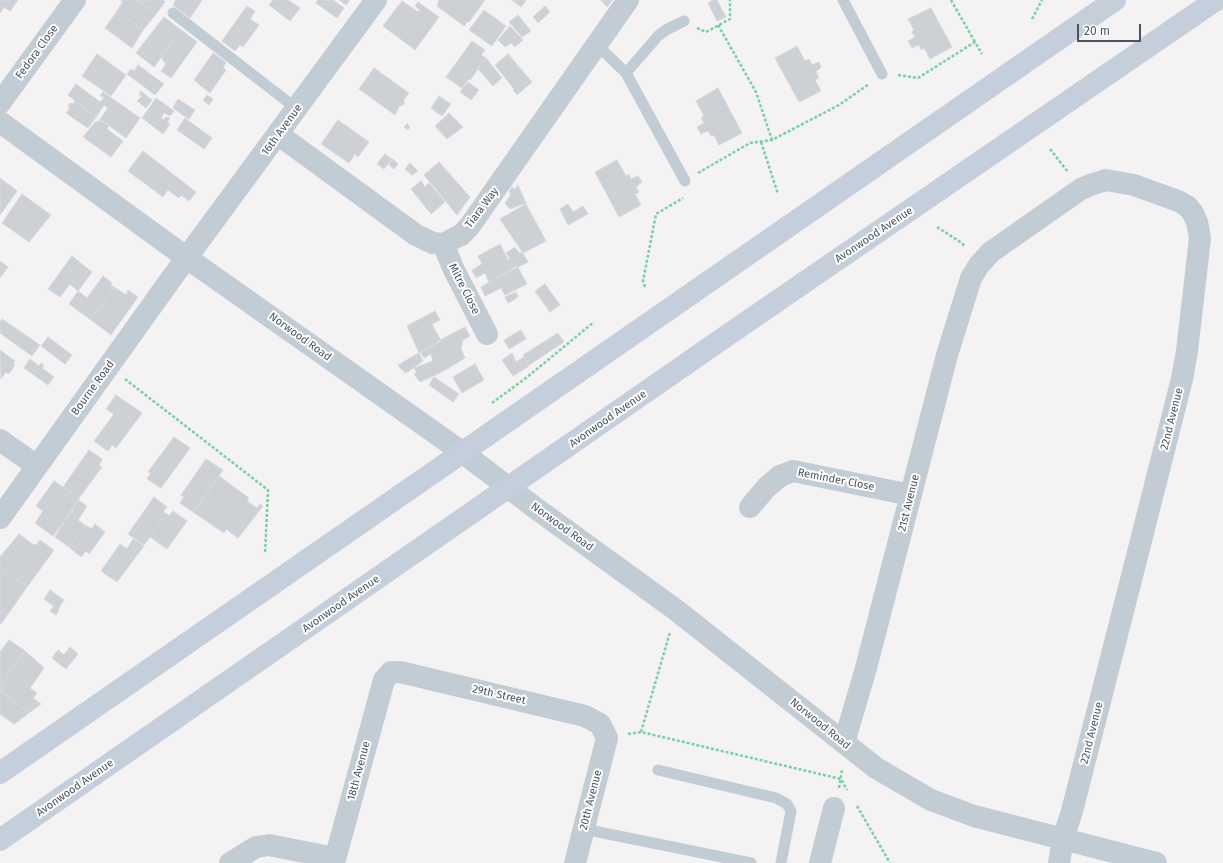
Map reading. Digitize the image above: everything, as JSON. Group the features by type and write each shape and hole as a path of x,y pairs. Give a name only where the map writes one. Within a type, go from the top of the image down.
{"main road":[{"path":"0,773 1115,0"},
{"name":"Avonwood Avenue","path":"0,840 1216,0"}],"street":[{"name":"Fedora Close","path":"0,103 75,0"},
{"name":"16th Avenue","path":"187,258 279,135 376,0"},
{"name":"Tiara Way","path":"443,244 461,234 469,227 628,0"},
{"name":"Norwood Road","path":"0,122 187,258 462,452 682,615 876,768 931,800 974,816 1156,863"},
{"path":"279,135 416,235 433,243 443,244"},
{"name":"22nd Avenue","path":"979,265 991,252 1081,189 1099,182 1112,181 1134,185 1178,201 1187,206 1193,213 1197,222 1200,238 1192,316 1182,379 1074,804 1063,839 1059,863"},
{"name":"Mitre Close","path":"443,244 454,270 487,334"},
{"name":"Bourne Road","path":"0,518 187,258"},
{"name":"21st Avenue","path":"844,743 866,668 947,355 964,295 971,278 979,265"},
{"path":"0,440 37,466"},
{"name":"Reminder Close","path":"750,507 767,487 780,476 793,471 911,495"},
{"name":"29th Street","path":"384,680 391,672 400,672 585,716 600,724 607,738"},
{"name":"18th Avenue","path":"335,861 384,680"},
{"name":"20th Avenue","path":"575,863 607,738"},
{"path":"820,863 834,808"},
{"path":"230,863 256,847 269,845 335,861"}],"lane":[{"path":"842,0 882,74"},
{"path":"173,13 297,109"},
{"path":"626,73 658,36 684,21"},
{"path":"596,44 626,73 685,181"},
{"path":"658,770 776,798 787,804 791,811 781,863"},
{"path":"584,829 751,863"}],"path":[{"path":"684,21 706,32 730,19 730,0"},
{"path":"952,0 982,54"},
{"path":"1032,20 1042,0"},
{"path":"718,25 756,92 772,140"},
{"path":"645,287 643,281 656,214 690,193 685,181 750,143 772,140 839,105 882,74 918,78 975,42"},
{"path":"761,142 778,194"},
{"path":"1050,149 1081,189"},
{"path":"937,227 962,243 979,265"},
{"path":"492,403 526,378 594,322"},
{"path":"122,376 268,490 265,554"},
{"path":"670,632 641,732 841,779 848,792"},
{"path":"856,805 890,863"}],"building":[{"path":"0,0 18,0 10,11 4,7 0,13"},
{"path":"121,0 136,0 156,14 143,30 117,11 123,1"},
{"path":"136,0 163,0 165,2 156,14"},
{"path":"176,0 202,0 190,18 173,5"},
{"path":"273,0 288,0 300,8 290,21 269,5"},
{"path":"318,0 333,0 344,8 337,18 316,3"},
{"path":"339,0 350,0 346,5"},
{"path":"439,0 485,0 469,22 468,21 464,26 437,6"},
{"path":"512,0 526,0 521,7"},
{"path":"601,0 612,0 607,7"},
{"path":"713,0 717,0 726,17 717,21 708,3"},
{"path":"402,1 418,12 420,10 415,6 418,2 439,17 415,50 383,26"},
{"path":"247,6 255,11 250,19 259,25 243,47 240,45 235,51 222,41"},
{"path":"545,6 550,12 538,23 533,17"},
{"path":"931,8 952,47 930,59 924,48 921,50 919,45 912,48 908,41 915,37 912,32 914,30 908,19"},
{"path":"484,10 506,26 492,46 469,30"},
{"path":"117,11 143,30 132,48 105,28"},
{"path":"518,15 531,31 522,37 509,22"},
{"path":"164,17 181,30 154,67 136,53"},
{"path":"510,26 523,40 515,47 511,43 505,47 498,40"},
{"path":"181,30 197,42 171,78 161,71 166,64 161,57"},
{"path":"472,41 485,50 481,55 486,58 470,80 468,79 462,88 446,77"},
{"path":"797,46 805,61 809,59 812,65 819,62 821,67 816,72 819,78 815,80 821,91 799,102 775,58"},
{"path":"213,53 226,62 223,68 226,70 210,93 194,80"},
{"path":"97,54 126,75 111,96 82,76"},
{"path":"508,54 532,82 517,95 495,65"},
{"path":"486,58 502,78 493,86 478,69"},
{"path":"138,65 164,84 155,95 127,74 131,69 134,71"},
{"path":"374,68 409,93 403,101 405,102 402,106 400,105 395,115 359,89"},
{"path":"468,82 479,90 471,100 460,92"},
{"path":"76,84 100,102 104,98 100,95 103,92 140,118 126,138 100,119 108,108 104,105 96,117 68,95"},
{"path":"718,88 742,133 719,145 714,135 711,136 708,131 701,134 697,127 704,123 701,118 704,116 696,101"},
{"path":"141,91 152,100 146,108 137,101 142,96 139,94"},
{"path":"207,95 213,99 209,105 203,100"},
{"path":"439,96 451,104 442,116 431,108"},
{"path":"156,98 174,111 170,116 164,113 161,118 164,120 166,117 170,118 167,122 170,124 163,134 142,118"},
{"path":"178,99 195,110 189,119 173,108"},
{"path":"75,101 96,117 88,128 66,113 70,108 68,106 70,103 73,104"},
{"path":"449,113 463,127 447,139 435,126"},
{"path":"185,118 212,138 204,149 177,130"},
{"path":"100,120 109,126 107,129 123,141 111,157 83,137 96,121 98,122"},
{"path":"338,120 369,142 358,157 355,154 349,163 321,144"},
{"path":"407,124 410,127 408,130 404,127"},
{"path":"143,151 196,192 189,201 181,195 179,198 168,190 163,197 128,171"},
{"path":"385,154 392,159 384,169 377,164"},
{"path":"393,159 398,164 394,169 389,165"},
{"path":"617,160 626,176 629,174 631,179 638,176 642,182 636,187 639,192 635,194 641,205 619,217 595,172"},
{"path":"439,162 470,197 457,215 424,175"},
{"path":"410,163 418,171 412,175 405,169"},
{"path":"0,178 17,191 0,215"},
{"path":"421,181 425,187 429,183 445,202 431,214 411,189"},
{"path":"518,185 526,203 510,209 505,203 510,196 511,193 509,192 512,187 515,189"},
{"path":"22,194 51,215 29,242 2,223"},
{"path":"526,204 546,241 523,253 500,219"},
{"path":"568,204 573,212 583,206 588,214 568,225 560,209"},
{"path":"500,244 508,260 510,259 506,253 515,247 519,253 522,252 528,262 489,282 485,273 476,278 472,270 482,264 478,256"},
{"path":"72,256 92,272 78,291 70,284 60,297 48,289"},
{"path":"0,261 8,267 0,278"},
{"path":"517,266 527,284 505,295 501,288 485,296 481,287"},
{"path":"103,276 112,283 111,285 114,287 91,320 69,304 78,291 87,298"},
{"path":"545,284 560,305 550,312 535,291"},
{"path":"114,287 126,295 128,290 138,297 111,335 91,320"},
{"path":"516,292 518,297 508,303 505,297"},
{"path":"435,311 440,320 432,324 441,341 419,353 407,326"},
{"path":"2,319 40,345 32,356 0,333 0,322"},
{"path":"465,327 470,336 463,340 461,349 465,358 440,373 420,382 414,374 417,373 414,368 433,361 431,354 424,358 421,353 440,340"},
{"path":"521,330 526,339 509,349 504,340"},
{"path":"558,333 564,342 529,365 523,355"},
{"path":"48,337 72,355 65,364 41,346"},
{"path":"0,350 15,361 13,364 15,365 9,374 6,372 1,379"},
{"path":"419,353 423,361 406,373 398,365"},
{"path":"512,353 516,362 524,357 529,366 513,376 502,360"},
{"path":"30,359 39,366 41,363 44,365 42,368 54,377 48,385 24,368"},
{"path":"475,364 484,380 462,393 453,377"},
{"path":"434,377 459,394 453,402 429,385"},
{"path":"116,395 142,413 116,448 112,445 108,451 94,441 114,414 106,409"},
{"path":"174,437 190,448 161,488 147,479 151,473 148,472"},
{"path":"89,450 102,459 99,465 102,467 79,498 63,487"},
{"path":"206,459 223,470 193,512 180,503 184,497 181,495"},
{"path":"219,476 249,498 247,501 257,508 260,504 263,506 238,538 226,529 224,533 193,512"},
{"path":"54,481 79,498 73,508 74,509 53,536 35,523 43,511 36,506"},
{"path":"154,497 167,507 163,512 167,514 144,545 128,534"},
{"path":"78,500 87,506 78,520 85,525 69,547 55,537"},
{"path":"173,511 187,521 167,549 150,537 167,514 169,516"},
{"path":"95,524 105,532 89,554 86,551 81,557 69,547 85,525 92,529"},
{"path":"19,534 32,544 36,545 40,540 54,550 27,587 0,566 0,557"},
{"path":"133,539 144,546 117,582 101,571 120,544 127,549"},
{"path":"0,566 27,587 1,624 0,623"},
{"path":"50,590 64,600 58,609 44,599"},
{"path":"54,606 59,610 56,615 50,611"},
{"path":"9,640 25,651 0,686 0,652"},
{"path":"70,647 78,654 66,669 52,658 58,650 64,655"},
{"path":"25,651 44,668 30,688 37,693 33,698 41,704 29,713 0,690 0,686"},
{"path":"0,690 29,713 14,724 0,714"}]}
